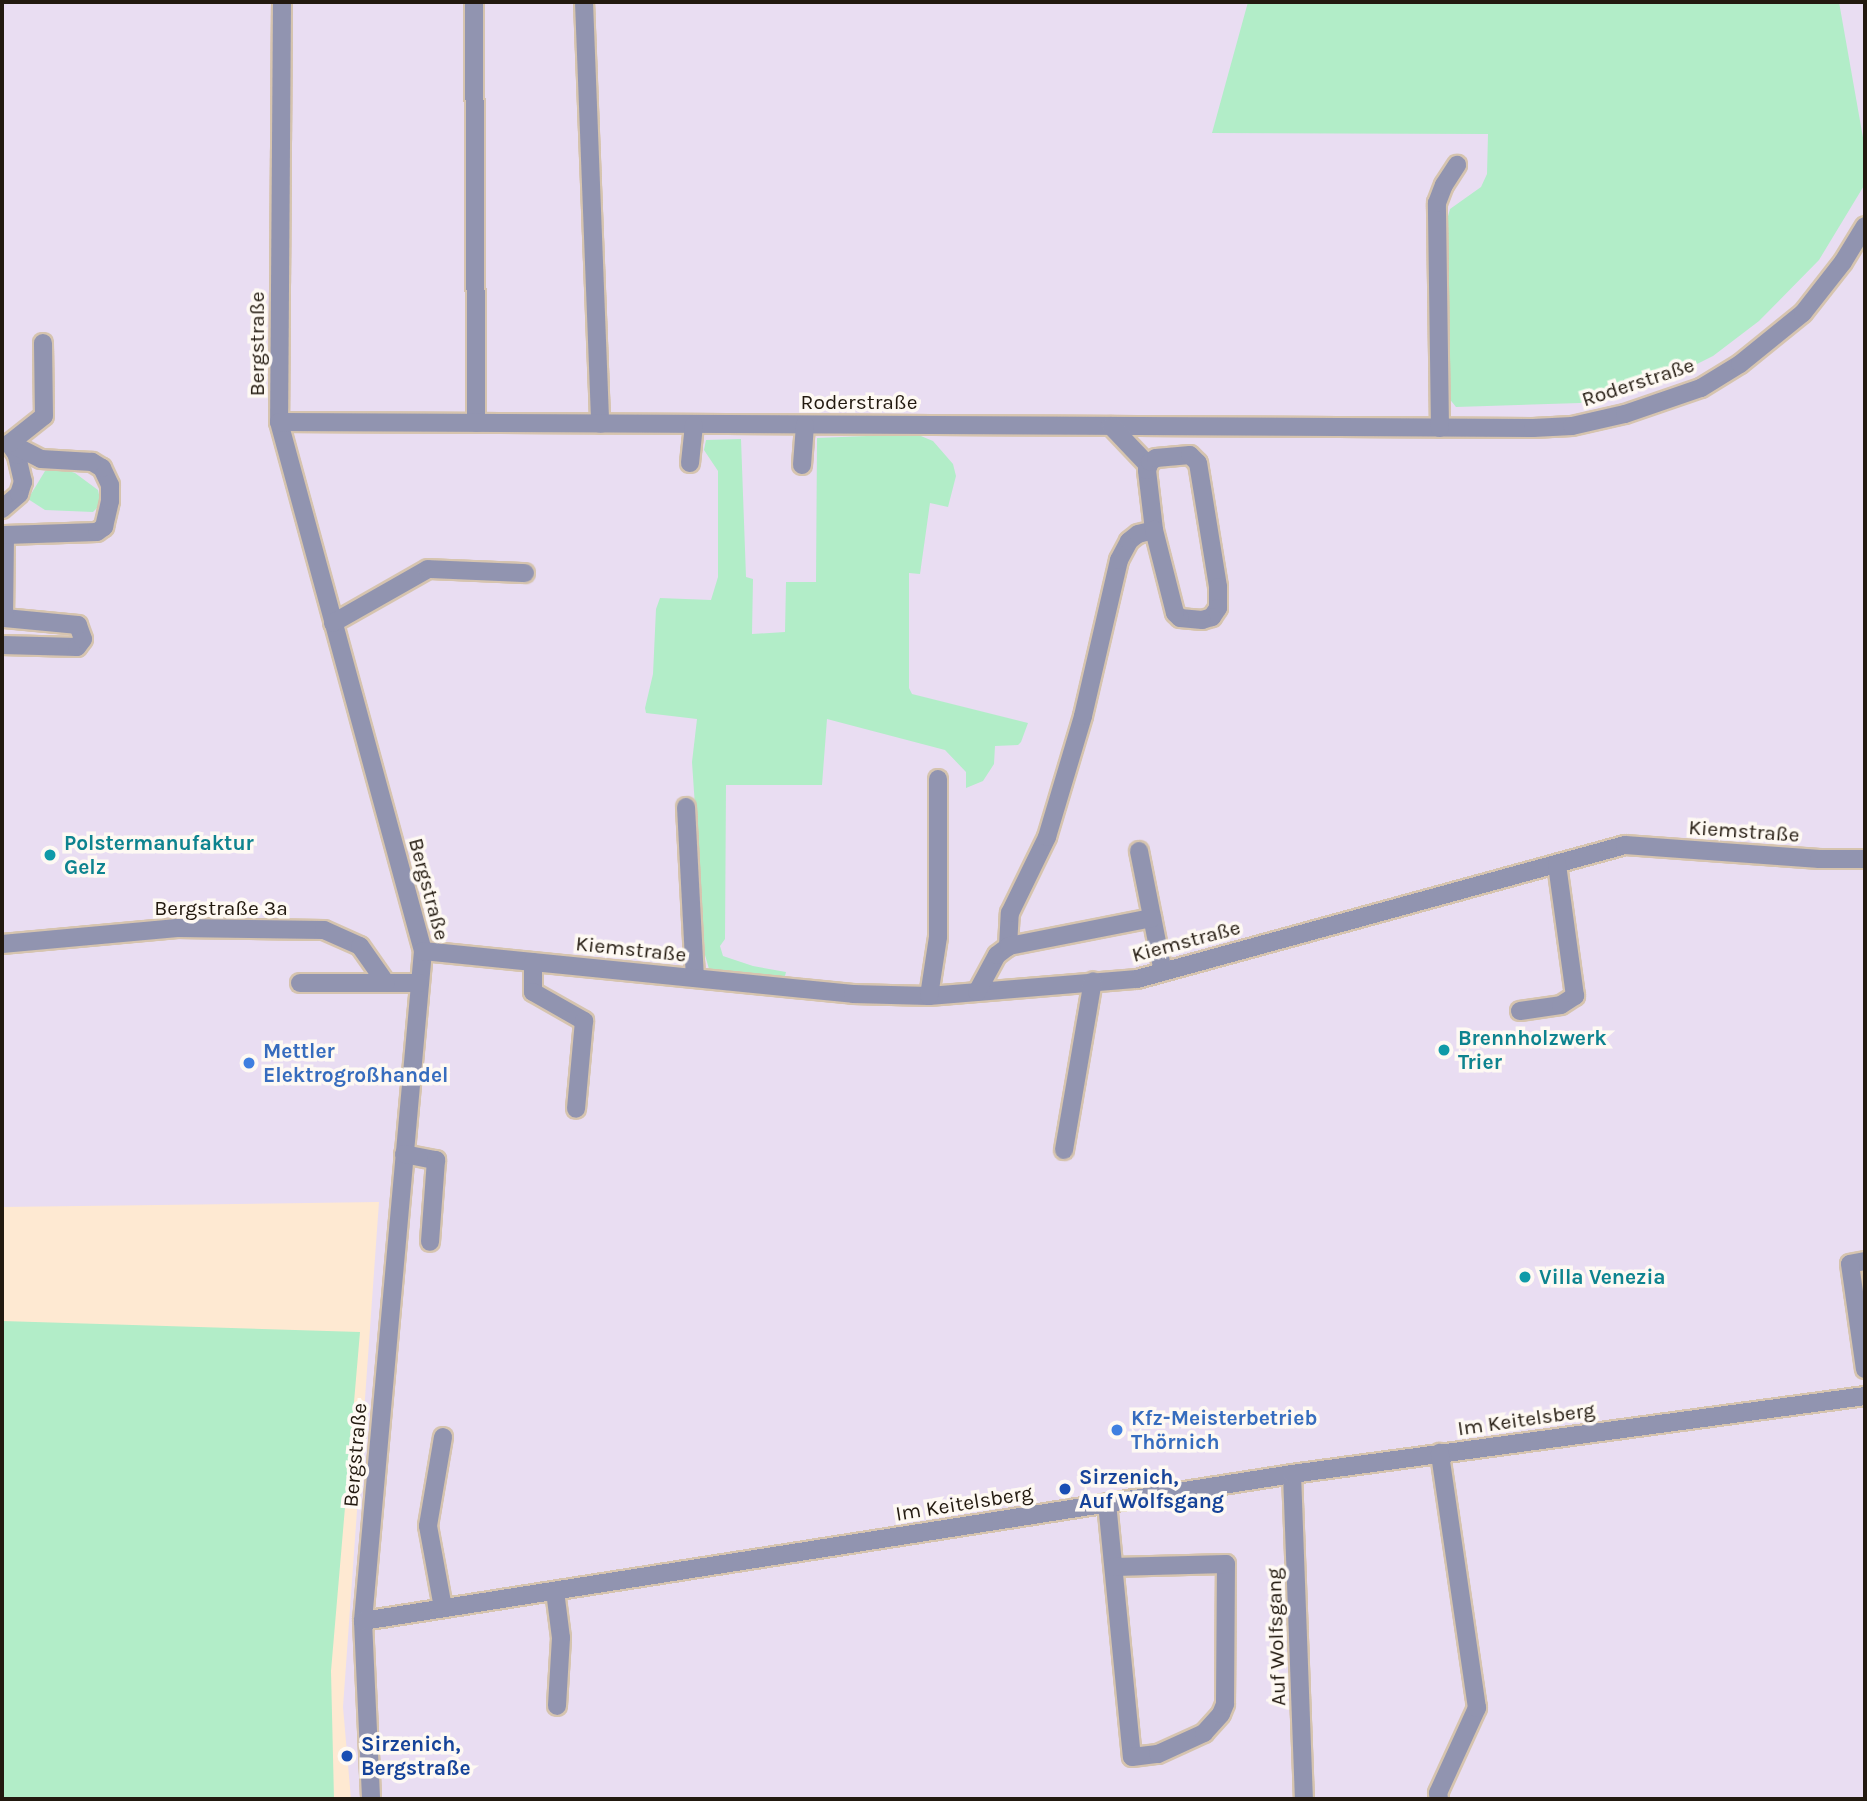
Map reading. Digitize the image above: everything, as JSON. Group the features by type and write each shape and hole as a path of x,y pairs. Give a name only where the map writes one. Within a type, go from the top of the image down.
{"street":[{"name":"Bergstraße","path":"282,2 279,422 423,951 363,1621 371,1799"},
{"path":"474,2 477,423"},
{"path":"584,2 600,424"},
{"path":"1440,428 1437,203 1444,185 1457,165"},
{"name":"Roderstraße","path":"279,422 1440,428 1572,426 1625,414 1701,388 1740,364 1803,313 1829,282 1865,226"},
{"path":"6,442 44,416 43,343"},
{"path":"690,463 694,425"},
{"path":"802,465 805,425"},
{"path":"1111,426 1148,465 1154,530 1172,610 1180,618 1209,619 1218,608 1218,587 1198,463 1187,455 1156,458 1148,465"},
{"path":"2,509 19,494 23,482 18,455 6,442"},
{"path":"6,442 41,459 92,462 102,468 110,485 110,501 104,527 97,532 5,535 4,618 78,625 83,639 77,647 10,646"},
{"path":"1007,947 1010,913 1047,837 1083,716 1119,560 1133,537 1154,530"},
{"path":"334,623 428,569 525,573"},
{"path":"929,996 938,937 938,779"},
{"path":"686,807 695,978"},
{"name":"Kiemstraße","path":"423,951 853,994 929,996 1137,979 1625,845 1819,859 1865,859"},
{"path":"1139,851 1163,972"},
{"path":"1520,1010 1561,1005 1575,996 1557,864"},
{"path":"977,992 997,955 1007,947 1152,918"},
{"name":"Bergstraße 3a","path":"2,944 177,928 324,930 360,946 386,983"},
{"path":"533,962 533,992 584,1021 576,1109"},
{"path":"1064,1150 1093,981"},
{"path":"300,983 420,983"},
{"path":"404,1154 436,1160 430,1242"},
{"path":"1865,1261 1850,1264 1865,1369"},
{"name":"Im Keitelsberg","path":"363,1621 1292,1474 1865,1396"},
{"path":"443,1437 428,1526 443,1608"},
{"path":"1439,1799 1438,1793 1477,1708 1440,1453"},
{"name":"Auf Wolfsgang","path":"1292,1474 1304,1799"},
{"path":"1107,1503 1132,1757 1158,1754 1188,1743 1204,1733 1221,1714 1225,1704 1226,1564 1114,1567"},
{"path":"555,1591 561,1638 557,1706"}],"shaded area":[{"path":"2,2 1865,2 1865,1799 351,1799 343,1707 379,1202 2,1207"}],"green space":[{"path":"1248,2 1839,2 1865,149 1865,184 1819,260 1759,321 1713,356 1671,377 1580,403 1456,407 1448,397 1447,220 1450,209 1481,187 1487,174 1488,134 1212,133"},
{"path":"916,434 933,441 953,464 956,476 948,507 930,503 920,574 909,573 909,688 912,694 1028,723 1021,742 1018,745 995,746 994,764 983,781 966,788 966,772 945,750 827,719 822,785 726,785 725,939 720,946 723,956 753,966 786,972 785,976 777,978 709,969 705,955 692,762 697,719 646,713 645,708 653,674 656,609 660,598 711,600 718,577 718,471 704,450 706,440 741,439 746,577 753,579 752,634 785,632 786,582 816,582 817,438"},
{"path":"60,468 75,473 98,490 101,504 93,512 45,510 28,499 45,471"},
{"path":"2,1321 360,1332 331,1671 334,1799 2,1799"}],"place":[{"name":"Polstermanufaktur Gelz","path":"50,855"},
{"name":"Brennholzwerk Trier","path":"1444,1050"},
{"name":"Mettler Elektrogroßhandel","path":"249,1063"},
{"name":"Villa Venezia","path":"1525,1277"},
{"name":"Kfz-Meisterbetrieb Thörnich","path":"1117,1430"},
{"name":"Sirzenich, Auf Wolfsgang","path":"1065,1489"},
{"name":"Sirzenich, Bergstraße","path":"347,1756"}]}
